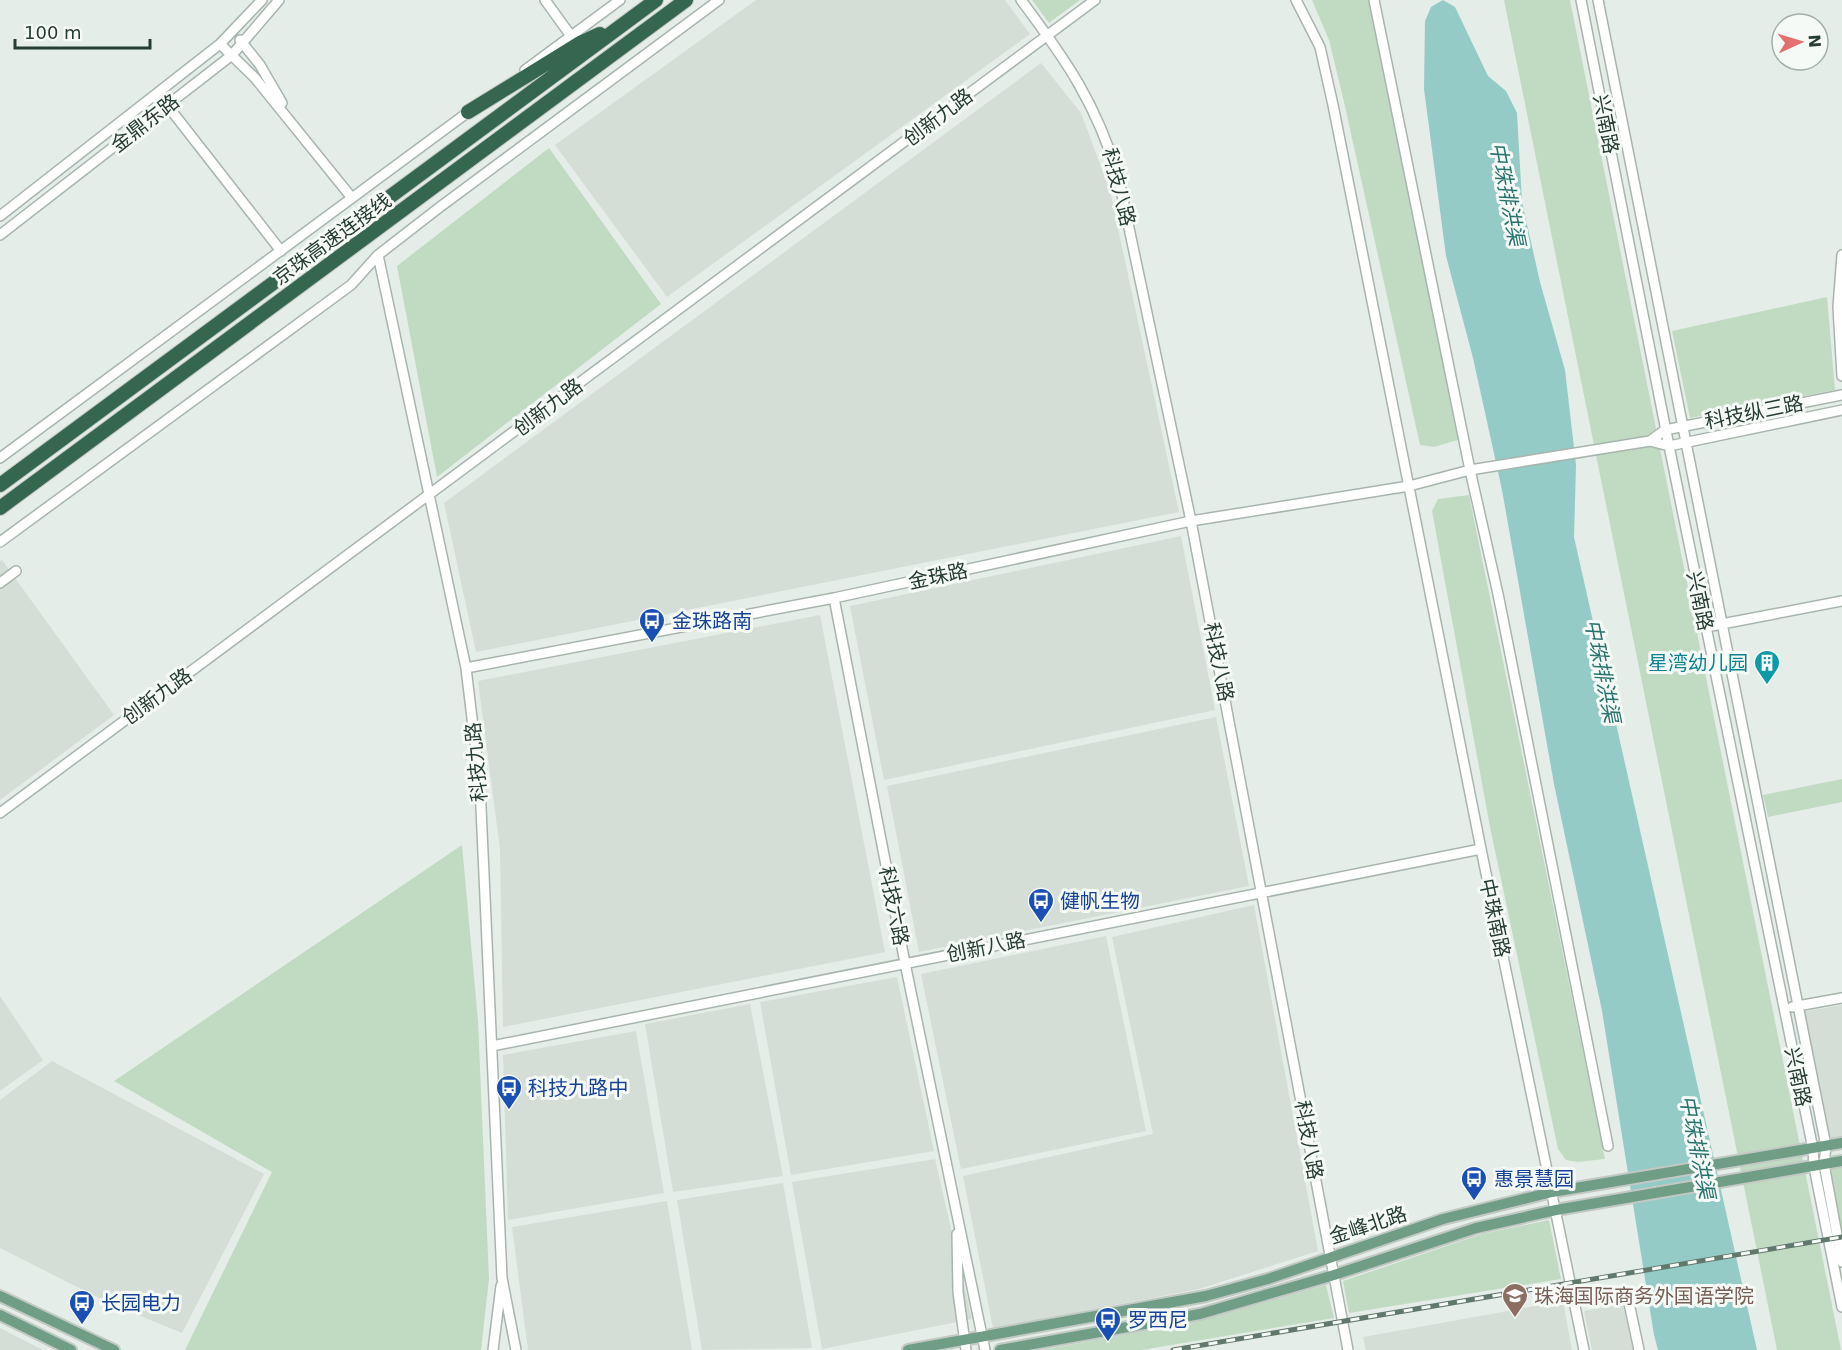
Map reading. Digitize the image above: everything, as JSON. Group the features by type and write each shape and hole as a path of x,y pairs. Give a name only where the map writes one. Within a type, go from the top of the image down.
{"highway":[{"name":"京珠高速连接线","path":"0,485 656,0"},
{"name":"京珠高速连接线","path":"0,508 686,0"},
{"path":"468,112 580,43 626,22"}],"main road":[{"name":"金峰北路","path":"908,1350 965,1345 983,1338 1206,1296 1269,1279 1443,1219 1552,1192 1770,1157 1842,1143"},
{"name":"金峰北路","path":"1000,1350 1200,1314 1334,1275 1476,1228 1556,1210 1842,1161"},
{"path":"0,1296 114,1350"},
{"path":"0,1315 71,1350"}],"street":[{"name":"金鼎东路","path":"0,216 220,44 262,0"},
{"name":"金鼎东路","path":"0,235 232,56 279,0"},
{"path":"545,0 572,36"},
{"path":"0,458 620,0"},
{"path":"0,542 351,285 378,255 719,0"},
{"name":"科技八路","path":"1020,0 1047,35 1088,96 1105,133 1118,176 1191,521 1348,1350"},
{"name":"创新九路","path":"0,813 1095,0"},
{"name":"中珠南路","path":"1296,0 1320,47 1333,105 1481,849 1584,1350"},
{"path":"1374,0 1470,470 1498,594 1608,1146"},
{"name":"兴南路","path":"1581,0 1668,446 1784,1009 1813,1149 1819,1165 1842,1262"},
{"name":"兴南路","path":"1598,0 1684,442 1724,623 1826,1146 1819,1165 1842,1307"},
{"path":"232,31 260,65 293,123"},
{"path":"220,44 255,78 352,198"},
{"path":"167,105 281,251"},
{"name":"科技九路","path":"378,255 466,668 480,785 502,1278 516,1350"},
{"path":"1842,255 1838,307 1842,376"},
{"name":"科技纵三路","path":"1665,430 1842,395"},
{"name":"科技纵三路","path":"1668,446 1842,410"},
{"path":"1650,441 1665,430"},
{"path":"1650,441 1668,446"},
{"name":"金珠路","path":"466,668 834,598 1191,521 1409,486 1470,470 1650,441"},
{"path":"0,583 16,571"},
{"name":"科技六路","path":"834,598 905,963 986,1350"},
{"path":"1706,627 1842,601"},
{"name":"创新八路","path":"492,1046 1481,849"},
{"path":"1784,1009 1842,998"},
{"name":"科技六路","path":"957,1213 958,1292 965,1345"},
{"name":"科技九路","path":"493,1350 502,1278"},
{"path":"1629,1303 1639,1350"}],"shaded area":[{"path":"756,0 1005,0 1030,34 667,297 555,145"},
{"path":"1041,63 1081,113 1110,191 1179,512 476,652 444,503"},
{"path":"1181,536 1215,710 884,780 850,606"},
{"path":"2,560 114,715 0,800 0,562"},
{"path":"820,615 885,952 503,1027 500,849 478,681"},
{"path":"1216,717 1249,886 919,952 887,786"},
{"path":"1254,905 1318,1251 1199,1289 993,1328 963,1176 1153,1134 1112,937"},
{"path":"1106,936 1146,1131 961,1169 921,974"},
{"path":"897,977 934,1151 791,1175 760,1002"},
{"path":"0,996 43,1060 0,1091"},
{"path":"750,1004 783,1176 673,1192 645,1024"},
{"path":"1842,1005 1842,1139 1829,1141 1802,1012"},
{"path":"636,1031 664,1193 508,1220 503,1055"},
{"path":"52,1061 264,1174 182,1333 109,1303 0,1248 0,1100"},
{"path":"935,1159 972,1319 822,1349 792,1182"},
{"path":"783,1183 812,1348 702,1350 677,1200"},
{"path":"667,1201 692,1350 528,1350 512,1227"},
{"name":"珠海国际商务外国语学院","path":"1563,1301 1572,1350 1366,1350 1363,1337"},
{"path":"1623,1304 1633,1350 1592,1350 1584,1311"},
{"path":"0,1328 43,1350 0,1350"}],"green space":[{"path":"1032,0 1080,0 1049,23"},
{"path":"1312,0 1370,0 1458,440 1434,447 1420,445 1329,40"},
{"path":"1504,0 1570,0 1841,1350 1777,1350"},
{"path":"549,148 661,304 437,477 397,266"},
{"path":"1827,297 1835,390 1690,418 1672,331"},
{"path":"1469,495 1605,1159 1578,1162 1566,1160 1558,1149 1490,827 1432,511 1438,499"},
{"path":"1842,779 1842,802 1768,817 1763,795"},
{"path":"462,845 478,1021 489,1279 481,1350 185,1350 272,1172 114,1081"},
{"path":"1842,1167 1842,1231 1840,1231 1829,1169"},
{"path":"1549,1220 1561,1279 1349,1313 1343,1281 1482,1234"},
{"path":"1326,1285 1334,1318 1141,1350 1042,1350 1199,1321"}],"water":[{"name":"中珠排洪渠","path":"1443,0 1455,7 1488,76 1506,91 1517,113 1522,202 1540,282 1565,370 1576,465 1574,537 1757,1350 1658,1350 1654,1335 1602,1011 1554,784 1502,490 1473,358 1446,256 1424,89 1425,21 1431,7"}],"railway":[{"path":"1173,1350 1842,1237"}],"place":[{"name":"金珠路南","path":"652,644"},
{"name":"星湾幼儿园","path":"1767,686"},
{"name":"健帆生物","path":"1041,924"},
{"name":"科技九路中","path":"509,1111"},
{"name":"惠景慧园","path":"1474,1202"},
{"name":"珠海国际商务外国语学院","path":"1515,1319"},
{"name":"长园电力","path":"82,1326"},
{"name":"罗西尼","path":"1108,1343"}]}
